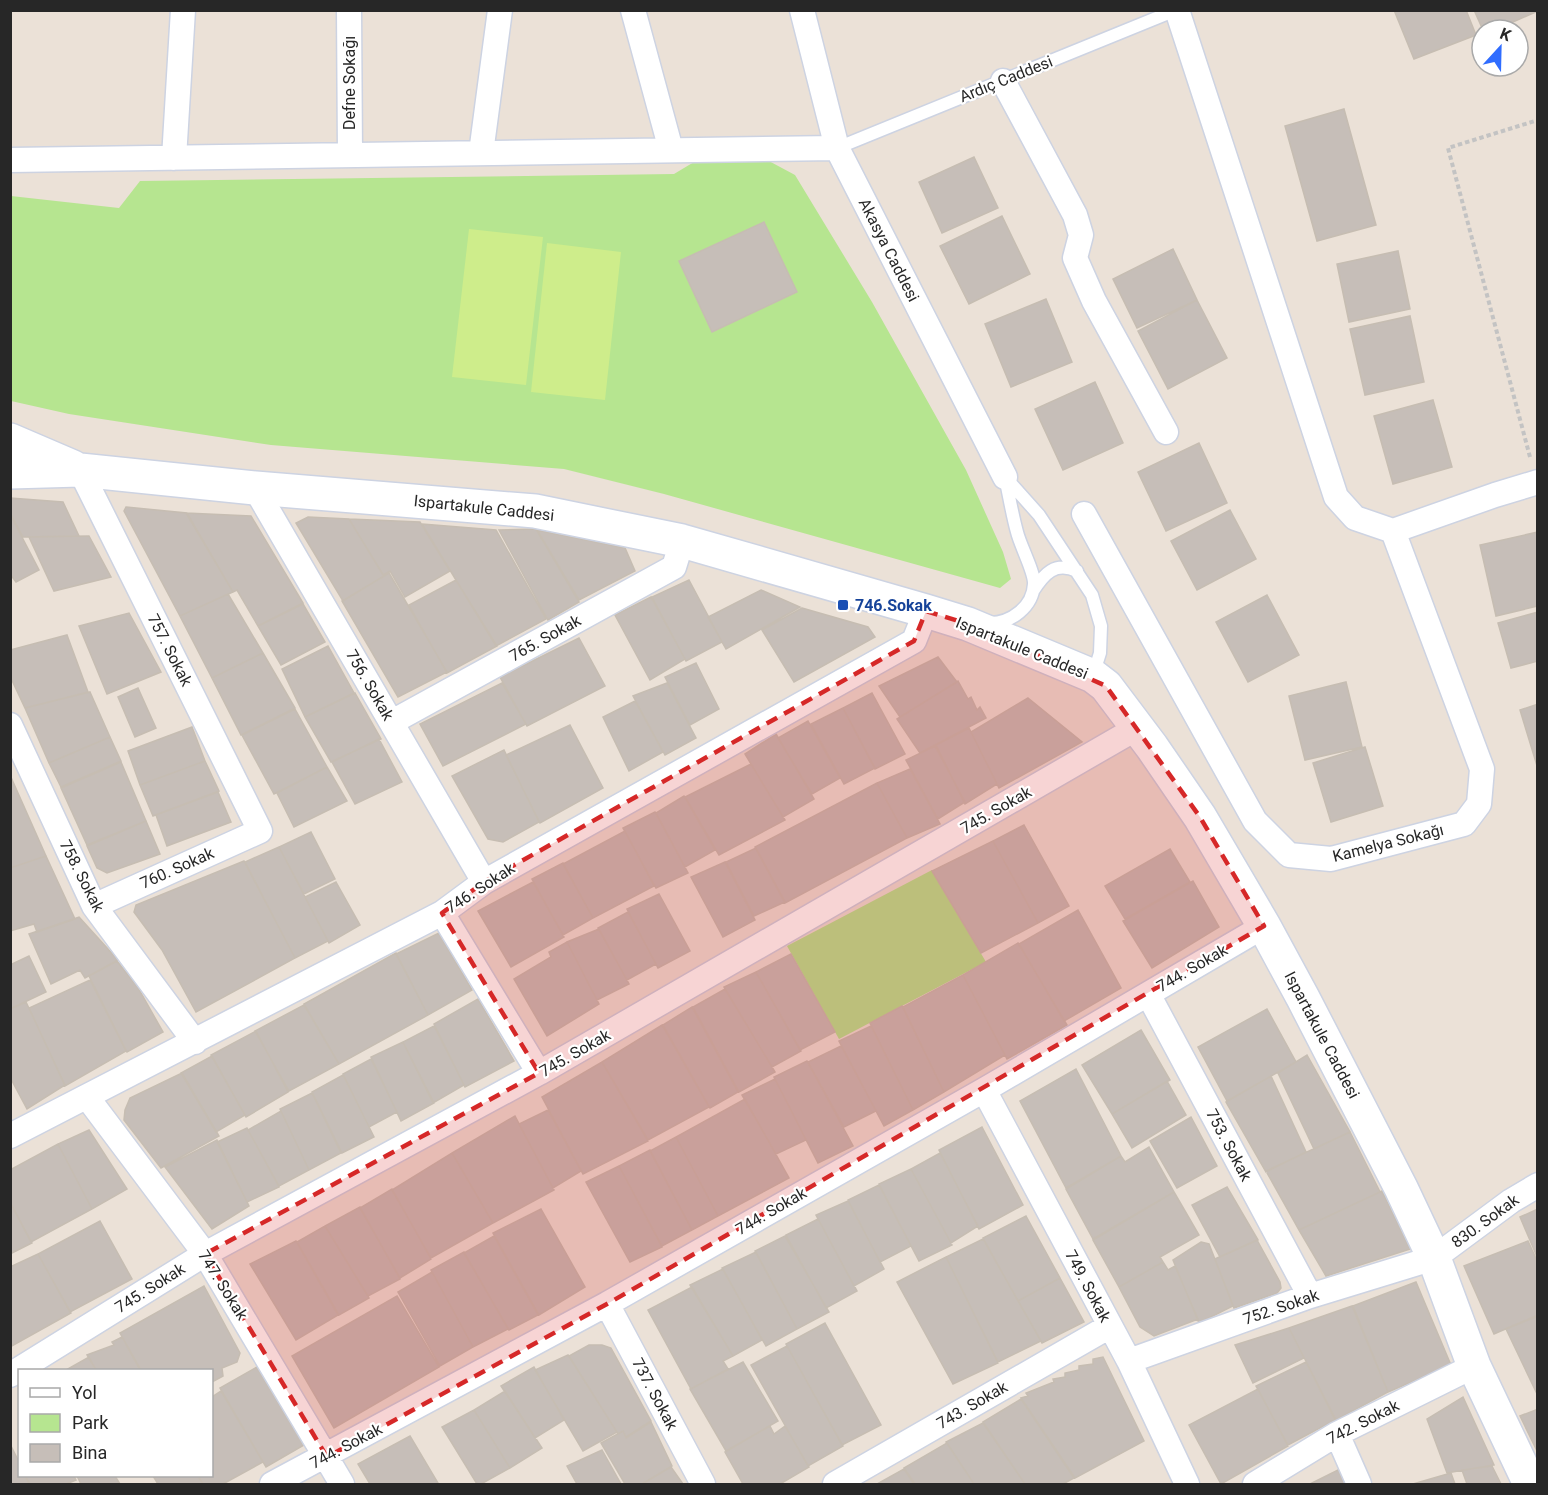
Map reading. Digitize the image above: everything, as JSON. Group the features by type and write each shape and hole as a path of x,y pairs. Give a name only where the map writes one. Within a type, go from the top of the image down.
{"street":[{"path":"174,158 183,10"},
{"name":"Defne Sokağı","path":"349,10 350,155"},
{"path":"481,153 500,10"},
{"path":"633,10 671,150"},
{"name":"Akasya Caddesi","path":"802,10 837,148 1005,477"},
{"path":"1177,10 1336,497 1355,519 1393,531 1537,482"},
{"path":"1003,81 1075,215 1081,235 1075,258 1094,301 1166,432"},
{"path":"10,160 837,148"},
{"name":"Ispartakule Caddesi","path":"10,440 80,470"},
{"name":"Ispartakule Caddesi","path":"10,472 80,470 255,488 536,511 682,541 926,611 968,624 1093,676 1106,686 1200,817 1264,926 1401,1188 1434,1258 1474,1366 1530,1485"},
{"name":"757. Sokak","path":"80,470 260,831"},
{"name":"756. Sokak","path":"255,488 484,882"},
{"name":"Kamelya Sokağı","path":"1084,514 1255,821 1289,855 1331,859 1464,824 1479,804 1482,769 1393,531"},
{"name":"765. Sokak","path":"392,722 674,567 682,541"},
{"name":"746. Sokak","path":"11,1134 195,1042 442,913 484,882 914,641 926,611"},
{"name":"758. Sokak","path":"10,725 94,906 195,1042"},
{"name":"745. Sokak","path":"18,1369 205,1254 539,1073 1137,728"},
{"name":"760. Sokak","path":"94,906 260,831"},
{"path":"442,913 539,1073"},
{"name":"744. Sokak","path":"272,1485 608,1304 984,1090 1264,926"},
{"name":"753. Sokak","path":"1148,994 1310,1296"},
{"name":"749. Sokak","path":"984,1090 1129,1361 1187,1485"},
{"name":"747. Sokak","path":"87,1097 205,1254 342,1485"},
{"name":"830. Sokak","path":"1434,1258 1511,1201 1538,1185"},
{"name":"752. Sokak","path":"1129,1361 1310,1296 1434,1258"},
{"name":"737. Sokak","path":"608,1304 703,1485"},
{"name":"743. Sokak","path":"835,1485 1110,1326"},
{"name":"742. Sokak","path":"1255,1485 1337,1434 1474,1366"},
{"path":"1337,1434 1359,1485"}],"lane":[{"name":"Ardıç Caddesi","path":"837,148 1177,10"},
{"name":"Akasya Caddesi","path":"1005,477 1040,515 1092,595 1101,626 1100,653 1093,676"},
{"name":"Akasya Caddesi","path":"1005,477 1017,532 1035,583 1032,593"},
{"path":"968,624 1003,623 1021,612 1045,573 1057,567 1077,571"}],"path":[{"path":"1537,482 1448,148 1538,120"}],"highlighted area":[{"path":"926,611 968,624 1106,686 1200,817 1264,926 607,1304 327,1457 205,1254 539,1073 442,913 484,882 914,641"}],"green space":[{"path":"767,160 795,175 872,302 966,470 1003,552 1011,579 1000,588 664,494 564,469 271,445 69,414 11,401 11,196 119,208 140,181 674,174 694,162"},
{"path":"469,229 543,237 526,385 452,377"},
{"path":"547,243 621,252 605,400 531,392"},
{"path":"932,870 986,962 839,1039 787,946"}],"building":[{"path":"1394,10 1466,10 1470,20 1470,37 1414,59"},
{"path":"1474,10 1538,10 1522,18 1478,18"},
{"path":"1344,109 1376,225 1317,241 1285,126"},
{"path":"974,157 998,208 942,233 919,182"},
{"path":"1002,216 1030,274 969,304 940,246"},
{"path":"764,222 797,292 712,332 679,261"},
{"path":"1173,249 1197,300 1137,328 1113,279"},
{"path":"1398,251 1410,309 1349,322 1337,264"},
{"path":"1046,299 1072,362 1011,387 985,324"},
{"path":"1197,300 1227,358 1168,389 1138,331"},
{"path":"1410,316 1424,382 1365,395 1350,329"},
{"path":"1095,382 1123,443 1063,470 1035,409"},
{"path":"1433,400 1452,467 1393,484 1374,416"},
{"path":"1199,443 1227,503 1166,531 1138,472"},
{"path":"10,498 63,502 79,536 23,537 10,513"},
{"path":"126,507 187,513 233,592 180,616 124,511"},
{"path":"1230,510 1256,559 1197,590 1171,541"},
{"path":"186,513 251,516 303,603 258,626 237,590 233,592"},
{"path":"10,514 39,570 16,582 10,574"},
{"path":"308,517 349,519 384,576 343,601 296,523"},
{"path":"349,519 420,522 450,571 405,597 390,571 383,575"},
{"path":"422,524 496,530 546,619 496,646"},
{"path":"536,529 579,602 548,620 499,530"},
{"path":"537,530 625,548 635,571 579,600"},
{"path":"1538,532 1538,606 1496,616 1480,545"},
{"path":"89,536 111,577 54,591 29,537"},
{"path":"389,573 447,672 398,697 342,601"},
{"path":"456,580 497,646 447,673 409,605"},
{"path":"689,580 722,642 686,661 652,597"},
{"path":"761,590 800,607 726,649 708,617"},
{"path":"228,594 263,653 212,678 180,616"},
{"path":"1267,595 1299,655 1248,682 1216,622"},
{"path":"651,597 685,659 650,680 615,615"},
{"path":"303,604 325,642 281,665 258,626"},
{"path":"802,608 868,627 875,637 794,682 762,630"},
{"path":"1538,612 1538,661 1511,668 1498,623"},
{"path":"129,613 161,672 107,694 79,626"},
{"path":"67,635 88,692 25,708 10,676 10,650"},
{"path":"579,638 605,686 527,726 500,677"},
{"path":"328,646 354,693 305,717 282,669"},
{"path":"263,653 295,708 241,735 212,678"},
{"path":"938,657 957,682 900,717 879,686"},
{"path":"696,663 719,709 690,725 665,677"},
{"path":"958,681 968,699 971,697 977,710 980,707 986,718 920,753 897,719"},
{"path":"1346,682 1362,747 1305,760 1289,696"},
{"path":"502,683 526,724 443,766 420,724"},
{"path":"667,683 696,738 665,755 633,696"},
{"path":"138,688 156,728 135,737 118,697"},
{"path":"90,692 110,737 49,763 25,708"},
{"path":"355,693 381,739 331,762 305,717"},
{"path":"872,693 905,754 875,769 843,708"},
{"path":"1028,698 1082,742 999,788 971,732"},
{"path":"635,701 663,752 629,771 603,717"},
{"path":"1538,704 1538,769 1520,710"},
{"path":"843,708 875,768 844,784 811,724"},
{"path":"295,709 327,767 274,794 242,735"},
{"path":"808,721 840,778 812,794 778,738"},
{"path":"570,725 603,788 540,823 506,755"},
{"path":"192,727 205,761 140,785 128,751"},
{"path":"969,728 997,784 965,804 936,745"},
{"path":"776,734 814,799 783,817 745,754"},
{"path":"110,737 121,761 61,787 49,763"},
{"path":"379,739 402,782 355,804 332,762"},
{"path":"935,746 965,802 938,819 906,760"},
{"path":"1365,747 1383,806 1331,822 1313,763"},
{"path":"504,750 539,822 503,842 488,839 452,776"},
{"path":"205,761 219,791 153,816 140,785"},
{"path":"121,762 146,821 87,845 61,788"},
{"path":"751,764 785,820 719,855 685,797"},
{"path":"327,767 347,801 294,827 277,793"},
{"path":"910,769 940,824 907,838 877,783"},
{"path":"10,775 46,856 10,868"},
{"path":"877,783 907,838 785,903 755,847"},
{"path":"218,792 231,822 167,846 156,815"},
{"path":"684,796 715,850 685,867 656,813"},
{"path":"655,812 688,873 656,888 623,828"},
{"path":"146,821 160,854 107,873 97,868 87,846"},
{"path":"1024,825 1069,906 1038,923 993,841"},
{"path":"625,831 654,886 593,918 563,864"},
{"path":"311,832 335,879 304,894 279,847"},
{"path":"993,841 1038,923 981,953 932,871"},
{"path":"279,847 328,941 295,958 245,862"},
{"path":"756,848 785,902 754,916 726,862"},
{"path":"1170,849 1190,882 1125,919 1105,886"},
{"path":"46,856 75,919 37,932 34,924 10,931 10,868"},
{"path":"244,861 295,958 196,1012 162,950 134,912 136,905"},
{"path":"725,862 755,920 723,937 691,877"},
{"path":"563,863 593,918 563,935 532,879"},
{"path":"1193,881 1219,927 1152,968 1123,921"},
{"path":"336,882 360,925 329,943 305,897"},
{"path":"533,882 564,937 511,967 478,911"},
{"path":"659,894 690,951 658,968 627,909"},
{"path":"1078,910 1121,988 1064,1021 1019,944"},
{"path":"628,912 656,964 627,980 598,928"},
{"path":"79,917 118,960 85,978 80,970 51,984 29,934"},
{"path":"599,929 629,984 597,1000 567,942"},
{"path":"439,933 472,990 428,1015 396,954"},
{"path":"567,942 599,1004 547,1036 514,979 551,957 549,952"},
{"path":"1018,943 1067,1025 1007,1059 963,975"},
{"path":"396,953 428,1015 339,1064 304,1004"},
{"path":"791,954 835,1032 800,1050 756,972"},
{"path":"29,956 46,992 10,1009 10,965"},
{"path":"117,961 137,986 163,1032 127,1052 89,976"},
{"path":"756,972 801,1051 772,1067 724,987"},
{"path":"963,975 1005,1055 944,1092 903,1007"},
{"path":"90,980 126,1051 65,1086 29,1008"},
{"path":"725,989 775,1072 739,1092 693,1007"},
{"path":"478,999 514,1061 465,1087 434,1024"},
{"path":"26,1002 65,1085 27,1109 10,1077 10,1009"},
{"path":"304,1005 339,1064 289,1091 255,1031"},
{"path":"902,1006 944,1092 913,1110 870,1023"},
{"path":"692,1007 738,1092 710,1108 663,1025"},
{"path":"1267,1009 1296,1062 1227,1101 1198,1047"},
{"path":"662,1025 709,1107 648,1140 602,1062"},
{"path":"434,1026 464,1085 433,1103 403,1042"},
{"path":"871,1026 913,1110 884,1126 839,1041"},
{"path":"1141,1030 1170,1080 1112,1114 1082,1065"},
{"path":"256,1031 288,1092 246,1117 211,1055"},
{"path":"403,1042 434,1103 401,1121 371,1057"},
{"path":"841,1046 876,1111 844,1127 808,1062"},
{"path":"1307,1055 1350,1132 1314,1149 1278,1073"},
{"path":"212,1056 245,1115 216,1132 181,1073"},
{"path":"371,1059 397,1112 369,1127 343,1074"},
{"path":"807,1061 853,1146 818,1163 774,1077"},
{"path":"602,1062 648,1141 583,1174 542,1097"},
{"path":"1076,1069 1121,1156 1066,1188 1020,1101"},
{"path":"182,1073 219,1136 161,1168 124,1120 125,1110 130,1098"},
{"path":"343,1075 374,1137 342,1153 312,1092"},
{"path":"1271,1076 1306,1152 1266,1172 1226,1102"},
{"path":"775,1079 806,1140 776,1154 742,1095"},
{"path":"1167,1081 1186,1115 1132,1148 1112,1114"},
{"path":"312,1093 341,1153 309,1170 280,1109"},
{"path":"745,1099 789,1178 718,1216 676,1137"},
{"path":"548,1110 581,1171 553,1188 519,1124"},
{"path":"281,1111 309,1170 279,1186 248,1130"},
{"path":"515,1116 554,1190 493,1223 452,1153"},
{"path":"1191,1117 1217,1166 1177,1188 1150,1141"},
{"path":"982,1127 1023,1205 979,1229 939,1150"},
{"path":"247,1128 279,1187 247,1202 217,1142"},
{"path":"89,1130 127,1189 92,1209 58,1144"},
{"path":"1350,1132 1380,1192 1299,1230 1266,1171"},
{"path":"676,1137 718,1216 692,1230 650,1151"},
{"path":"217,1140 249,1206 212,1229 165,1167"},
{"path":"58,1144 92,1209 31,1242 10,1202 10,1170"},
{"path":"1149,1147 1174,1192 1093,1239 1066,1189 1121,1156 1125,1162"},
{"path":"650,1150 692,1230 662,1246 619,1166"},
{"path":"452,1153 493,1223 431,1258 392,1190"},
{"path":"940,1153 978,1226 951,1243 911,1169"},
{"path":"619,1166 662,1247 630,1262 586,1182"},
{"path":"911,1169 952,1245 919,1261 879,1184"},
{"path":"879,1185 911,1246 880,1262 848,1200"},
{"path":"1227,1187 1258,1240 1220,1257 1192,1205"},
{"path":"392,1189 431,1259 400,1278 360,1208"},
{"path":"1382,1191 1410,1249 1326,1276 1299,1230"},
{"path":"1174,1192 1199,1235 1160,1257 1163,1262 1119,1287 1093,1240"},
{"path":"848,1201 884,1269 854,1286 816,1215"},
{"path":"10,1202 32,1243 10,1254"},
{"path":"360,1207 400,1279 368,1296 325,1226"},
{"path":"541,1209 585,1287 539,1315 493,1233"},
{"path":"1538,1209 1538,1259 1520,1217"},
{"path":"1026,1216 1060,1278 1018,1301 983,1238"},
{"path":"818,1219 857,1291 826,1308 786,1235"},
{"path":"100,1221 132,1279 70,1312 38,1254"},
{"path":"325,1226 369,1298 339,1315 297,1242"},
{"path":"494,1236 538,1315 509,1330 464,1253"},
{"path":"785,1236 829,1312 797,1329 755,1251"},
{"path":"983,1239 1041,1341 998,1362 946,1257"},
{"path":"1257,1240 1281,1288 1277,1293 1234,1308 1215,1259"},
{"path":"296,1241 338,1315 296,1340 250,1264"},
{"path":"1528,1241 1538,1263 1538,1315 1494,1334 1464,1266"},
{"path":"1201,1242 1209,1244 1233,1306 1199,1323 1173,1260"},
{"path":"464,1252 508,1329 473,1347 431,1270"},
{"path":"756,1252 797,1329 766,1346 722,1268"},
{"path":"38,1254 71,1313 10,1347 10,1267"},
{"path":"946,1257 998,1363 953,1384 897,1282"},
{"path":"1163,1262 1168,1270 1175,1266 1198,1319 1154,1336 1140,1327 1119,1287"},
{"path":"723,1269 762,1340 733,1356 690,1285"},
{"path":"432,1272 473,1347 440,1366 398,1292"},
{"path":"1060,1278 1084,1322 1042,1343 1018,1301"},
{"path":"1416,1282 1451,1365 1388,1392 1353,1306"},
{"path":"204,1286 240,1353 237,1362 222,1368 223,1376 213,1381 213,1369 140,1369 120,1333"},
{"path":"692,1287 733,1356 723,1361 728,1369 691,1389 648,1310"},
{"path":"397,1296 439,1367 334,1428 292,1356"},
{"path":"1352,1306 1388,1392 1336,1420 1289,1328"},
{"path":"1538,1316 1538,1396 1506,1329"},
{"path":"825,1323 881,1425 842,1445 786,1344"},
{"path":"1289,1328 1304,1358 1253,1383 1235,1345"},
{"path":"122,1337 139,1369 95,1369 87,1355 114,1345 112,1342"},
{"path":"589,1345 611,1348 651,1421 626,1437 623,1431 618,1434 569,1356"},
{"path":"787,1346 843,1446 808,1466 751,1365"},
{"path":"568,1355 617,1432 583,1451 535,1370"},
{"path":"89,1357 95,1369 68,1369"},
{"path":"1103,1357 1144,1441 1075,1478 1021,1398 1028,1396 1026,1393 1054,1382 1053,1379 1065,1377 1065,1373 1079,1370 1079,1366 1093,1364 1093,1359"},
{"path":"743,1362 778,1421 726,1451 690,1389"},
{"path":"1306,1362 1335,1420 1288,1445 1256,1386"},
{"path":"257,1367 304,1445 266,1467 220,1388"},
{"path":"534,1367 564,1420 535,1438 501,1386"},
{"path":"1258,1389 1288,1446 1221,1484 1189,1425"},
{"path":"221,1391 263,1462 223,1484 203,1484 199,1477 213,1477 213,1396"},
{"path":"505,1391 542,1448 510,1468 474,1410"},
{"path":"1463,1397 1494,1465 1447,1473 1427,1419"},
{"path":"1021,1399 1074,1478 1063,1484 1025,1484 983,1422"},
{"path":"1538,1409 1538,1453 1520,1416"},
{"path":"474,1410 510,1468 481,1484 477,1484 442,1427"},
{"path":"651,1422 672,1466 642,1484 625,1484 601,1443 623,1431 626,1438"},
{"path":"983,1423 1025,1484 974,1484 946,1442"},
{"path":"770,1426 774,1434 785,1426 809,1467 780,1484 743,1484 725,1452"},
{"path":"410,1436 438,1483 370,1484 358,1464"},
{"path":"947,1443 974,1484 915,1484 904,1468"},
{"path":"10,1444 18,1460 18,1477 26,1477 29,1484 10,1484"},
{"path":"602,1450 621,1484 577,1484 567,1466"},
{"path":"1492,1466 1501,1484 1467,1484 1462,1470"},
{"path":"671,1467 683,1484 642,1484"},
{"path":"904,1469 914,1484 877,1484"},
{"path":"1340,1469 1346,1484 1310,1484"},
{"path":"1451,1473 1455,1484 1413,1484"},
{"path":"26,1477 74,1477 76,1480 66,1484 30,1484"},
{"path":"78,1477 116,1477 120,1484 81,1484"},
{"path":"154,1477 199,1477 203,1484 158,1484"}],"place":[{"name":"746.Sokak","path":"843,605"}]}
